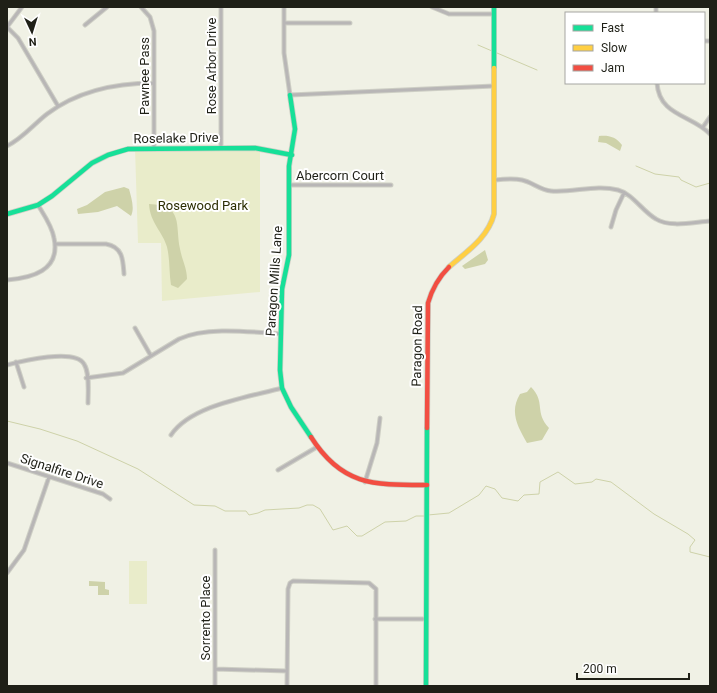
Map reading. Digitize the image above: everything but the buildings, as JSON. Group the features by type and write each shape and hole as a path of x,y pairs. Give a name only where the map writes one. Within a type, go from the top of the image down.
{"street":[{"path":"22,7 7,27 18,38 58,106"},
{"path":"85,25 107,7"},
{"name":"Pawnee Pass","path":"141,7 150,17 154,31 154,148"},
{"name":"Rose Arbor Drive","path":"221,7 221,148"},
{"path":"284,7 284,54 290,95 494,86"},
{"path":"433,7 449,14 494,14"},
{"name":"Paragon Road","path":"426,686 429,297 433,285 440,275 455,261 475,247 485,236 493,220 495,180 494,7"},
{"path":"284,23 350,23"},
{"path":"7,146 58,106 78,97 101,88 123,84 154,82"},
{"path":"657,84 659,95 668,109 703,127 710,134"},
{"name":"Paragon Mills Lane","path":"290,95 295,129 290,166 289,255 282,289 282,388 291,407 317,447 329,462 346,473 366,482 381,485 427,485"},
{"path":"703,127 710,117"},
{"name":"Roselake Drive","path":"7,214 38,205 52,196 84,168 100,158 128,149 254,148 292,155"},
{"path":"495,180 512,178 523,180 542,189 551,191 604,188 618,190 624,193 657,220 670,223 710,221"},
{"name":"Abercorn Court","path":"290,185 391,185"},
{"path":"611,227 616,210 624,193"},
{"path":"7,280 31,278 42,272 52,260 55,244 52,232 38,205"},
{"path":"55,244 106,244 113,246 121,254 124,274"},
{"path":"135,328 151,356"},
{"path":"86,378 123,373 179,338 193,334 234,330 281,334"},
{"path":"7,365 31,359 75,357 83,363 88,403"},
{"path":"16,362 24,387"},
{"path":"171,435 176,427 205,410 231,401 282,388"},
{"path":"366,482 377,443 380,418"},
{"path":"278,470 317,447"},
{"name":"Signalfire Drive","path":"7,463 103,494 110,499"},
{"path":"7,573 24,550 49,477"},
{"name":"Sorrento Place","path":"214,686 215,550"},
{"path":"287,686 288,589 290,583 370,583 376,589 376,686"},
{"path":"375,619 426,619"},
{"path":"214,669 287,671"}],"green space":[{"name":"Rosewood Park","path":"135,148 260,149 260,292 162,301 161,243 138,243"},
{"path":"129,561 147,561 147,604 129,604"}],"shaded area":[{"path":"599,136 609,136 615,138 622,145 620,151 606,143 598,142"},
{"path":"124,187 129,189 132,199 133,210 131,216 117,206 98,212 78,214 77,209 87,205 105,192"},
{"path":"149,204 160,205 168,208 173,212 176,218 180,249 187,279 178,288 171,285 167,247 154,222"},
{"path":"485,250 488,260 485,264 465,269 462,266"},
{"path":"531,387 538,397 542,417 549,428 542,440 527,443 516,419 515,407 520,394 527,392"},
{"path":"89,581 105,582 105,589 109,590 109,595 98,595 98,586 89,586"}],"waterway":[{"path":"478,45 492,51"},
{"path":"497,53 537,70"},
{"path":"636,166 655,174 679,177 681,180 696,187 710,183"},
{"path":"7,421 40,429 77,441 138,469 194,505 215,506 225,511 246,511 249,515 265,510 299,508 307,505 313,505 320,509 333,530 347,526 357,536 362,536 385,522 406,521 416,516 425,516"},
{"path":"428,515 449,513 479,495 486,486 495,489 502,498 518,501 524,495 539,494 540,482 558,472 575,484 592,482 596,479 611,482 654,514 688,534 695,540 690,547 690,552 710,557"}],"traffic: fast":[{"path":"494,7 494,68"},
{"path":"290,95 295,129 289,166 289,255 282,289 280,370 282,388 291,407 311,437"},
{"path":"7,214 38,205 52,196 92,163 108,155 128,149 255,148 292,155"},
{"path":"426,686 427,428"}],"traffic: slow":[{"path":"449,267 482,237 491,223 494,214 494,68"}],"traffic: jam":[{"path":"427,428 428,303 436,284 449,267"},
{"path":"311,437 323,453 347,474 375,483 427,485"}]}
